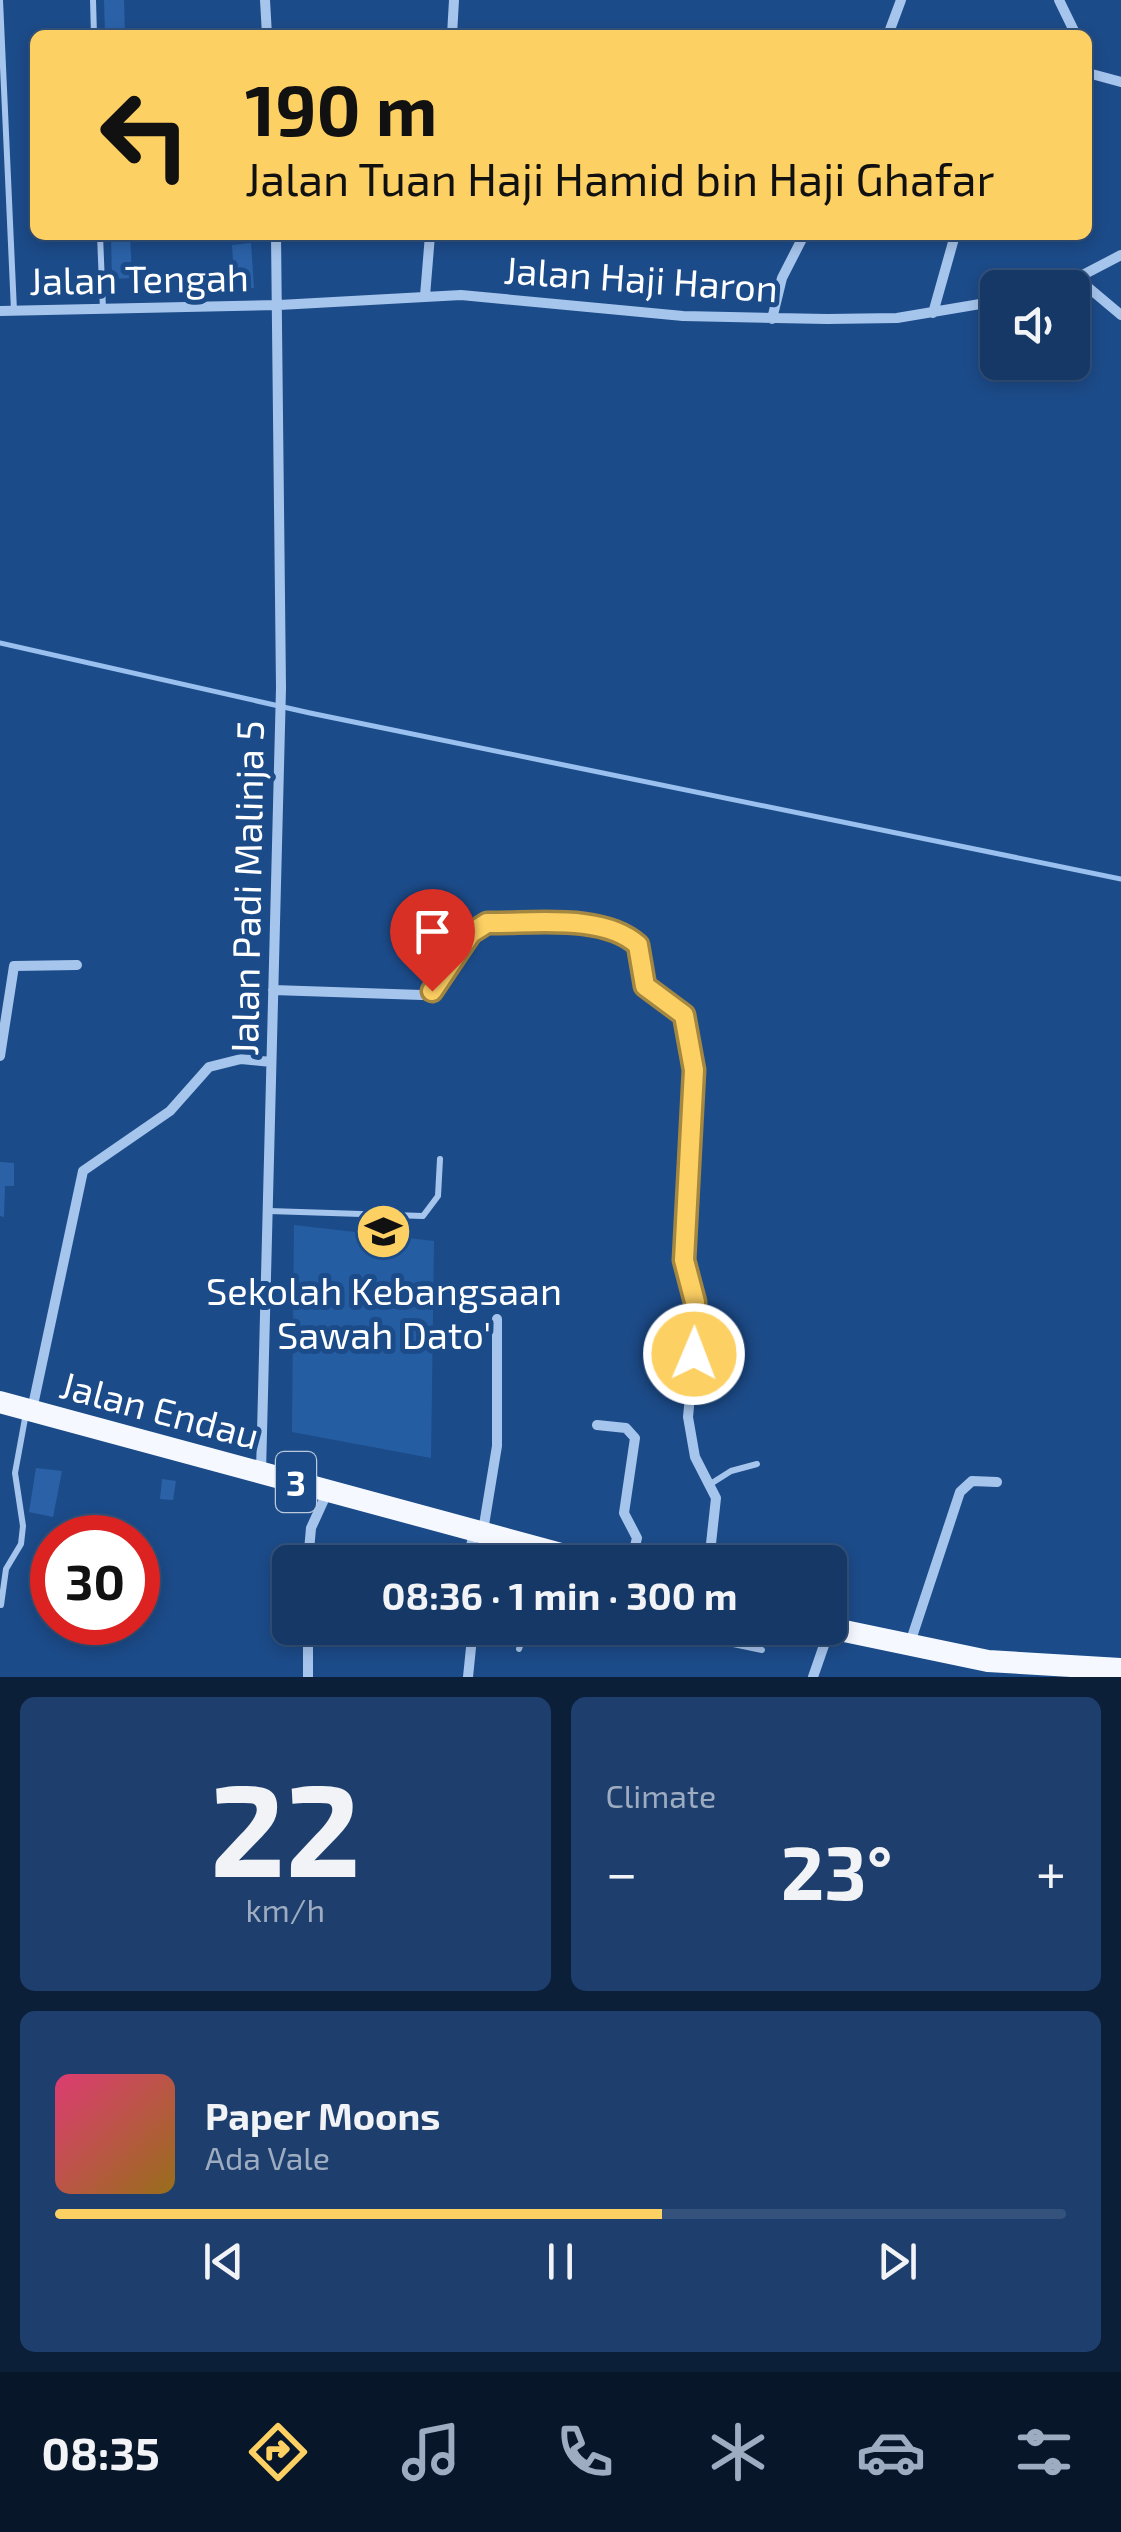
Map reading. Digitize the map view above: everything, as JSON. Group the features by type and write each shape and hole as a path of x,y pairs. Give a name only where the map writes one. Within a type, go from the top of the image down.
{"highway":[{"name":"Jalan Endau","path":"0,1402 478,1531 510,1545"},
{"path":"847,1632 1018,1665 1118,1671"}],"street":[{"path":"265,0 267,30"},
{"path":"452,30 454,0"},
{"path":"890,30 901,0"},
{"path":"1059,0 1074,30"},
{"path":"1092,74 1121,82"},
{"name":"Jalan Padi Malinja 5","path":"261,1473 281,688 276,240"},
{"path":"425,296 430,240"},
{"path":"772,319 782,278 801,240"},
{"path":"933,312 954,240"},
{"path":"1090,271 1121,255"},
{"path":"1090,289 1121,315"},
{"name":"Jalan Haji Haron","path":"279,305 425,296 772,319 897,318 980,304"},
{"name":"Jalan Tengah","path":"0,311 279,305"},
{"path":"273,990 422,995 442,983 471,933 482,924 600,928 625,934 638,945 645,986 679,1008 689,1029 694,1070 684,1260 697,1322 688,1417 695,1457 712,1483 716,1498 711,1545"},
{"path":"0,1056 14,966 77,965"},
{"path":"30,1410 83,1171 170,1112 209,1067 242,1059 272,1062"},
{"path":"473,1545 498,1446 497,1319"},
{"path":"598,1426 626,1428 635,1438 624,1513 637,1538 635,1545"},
{"path":"909,1647 960,1492 972,1481 997,1482"},
{"path":"309,1545 310,1528 328,1491"},
{"path":"308,1645 308,1677"},
{"path":"468,1677 471,1645"},
{"path":"813,1677 824,1645"}],"lane":[{"path":"0,0 14,311"},
{"path":"93,0 94,30"},
{"path":"100,240 103,310"},
{"path":"268,1212 423,1216 438,1196 440,1159"},
{"path":"1,1606 6,1569 21,1544 23,1526 15,1473 30,1410"},
{"path":"712,1483 731,1471 757,1464"},
{"path":"520,1649 521,1645"},
{"path":"739,1645 762,1650"}],"shaded area":[{"path":"294,1225 434,1241 431,1458 292,1432"}],"building":[{"path":"104,0 124,0 125,30 105,30"},
{"path":"111,240 130,240 132,278 112,279"},
{"path":"251,243 254,288 235,289 232,245"},
{"path":"0,1162 14,1163 14,1186 5,1186 4,1217 0,1216"},
{"path":"36,1468 62,1471 53,1515 29,1512"},
{"path":"162,1479 176,1481 173,1500 160,1499"}],"waterway":[{"path":"0,643 310,713 1121,879"}],"place":[{"name":"Sekolah Kebangsaan Sawah Dato'","path":"384,1232"}],"route":[{"path":"432,991 442,983 471,933 482,924 600,928 625,934 638,945 645,986 679,1008 689,1029 694,1070 684,1260 695,1302 694,1354"}]}
